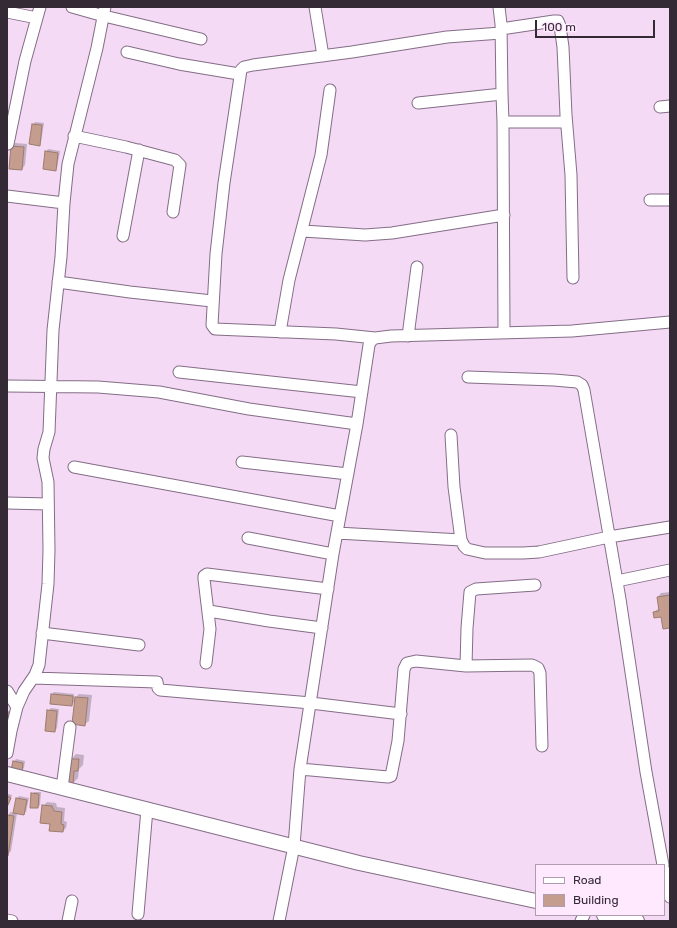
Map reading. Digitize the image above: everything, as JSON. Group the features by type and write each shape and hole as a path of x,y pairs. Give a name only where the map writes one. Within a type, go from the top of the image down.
{"main road":[{"path":"7,774 359,863 535,901"},
{"path":"610,916 637,921"}],"street":[{"path":"8,144 16,103 40,7"},
{"path":"72,7 104,12 201,39"},
{"path":"315,7 323,56"},
{"path":"499,7 504,122 504,333"},
{"path":"7,12 37,18"},
{"path":"7,753 11,731 18,707 24,691 33,678 39,665 48,584 48,482 43,458 49,432 53,330 61,257 64,203 68,164 97,48 104,12"},
{"path":"573,278 571,175 566,122 563,47 558,22 554,20 501,31 447,37 253,65 244,67 241,70 239,74 237,101 221,211 211,320 215,329 336,334 375,338 391,336 572,332 670,322"},
{"path":"127,52 179,64 239,74"},
{"path":"280,332 289,280 321,155 330,90"},
{"path":"418,103 502,94"},
{"path":"504,122 566,122"},
{"path":"74,136 139,150 175,160 179,163 180,165 173,212"},
{"path":"123,236 139,150"},
{"path":"7,196 64,203"},
{"path":"650,200 670,200"},
{"path":"302,231 365,235 392,233 504,215"},
{"path":"408,336 417,267"},
{"path":"58,282 212,301"},
{"path":"279,921 294,846 300,769 333,554 357,424 369,345 375,338"},
{"path":"178,372 362,392"},
{"path":"468,377 554,380 577,382 582,385 617,581 646,772 663,864"},
{"path":"7,386 98,386 159,392 249,409 357,424"},
{"path":"451,435 454,487 461,540 464,546 474,551 523,553 554,550 609,537 670,527"},
{"path":"242,462 348,474"},
{"path":"74,467 340,516"},
{"path":"7,502 48,504"},
{"path":"337,533 461,540"},
{"path":"248,538 333,554"},
{"path":"617,581 670,570"},
{"path":"206,663 210,629 204,579 204,576 207,574 328,589"},
{"path":"466,666 470,592 476,588 535,585"},
{"path":"208,611 322,628"},
{"path":"42,633 140,645"},
{"path":"300,769 388,778 391,776 398,741 406,664 416,661 466,666 532,665 538,668 540,673 542,746"},
{"path":"33,678 154,681 158,683 158,688 160,690 311,703 401,714"},
{"path":"7,691 18,707"},
{"path":"62,788 70,727"},
{"path":"138,914 147,809"},
{"path":"665,874 670,897"},
{"path":"68,921 72,901"},
{"path":"7,920 12,921"}],"building":[{"path":"32,124 42,125 40,146 29,144"},
{"path":"11,146 24,147 22,170 9,169"},
{"path":"45,151 58,153 56,171 43,169"},
{"path":"670,595 670,628 663,629 661,617 654,618 653,612 659,611 657,597"},
{"path":"51,694 73,696 72,706 50,704"},
{"path":"75,697 88,698 85,726 72,724"},
{"path":"47,710 57,711 55,732 45,731"},
{"path":"7,712 10,712 9,722 7,722"},
{"path":"70,759 79,759 78,771 74,771 73,784 68,783"},
{"path":"13,761 23,763 22,772 11,770"},
{"path":"31,793 39,794 38,808 30,808"},
{"path":"7,796 11,798 7,807"},
{"path":"16,798 27,800 24,815 13,813"},
{"path":"42,805 52,806 54,811 62,812 61,824 64,825 63,832 49,831 50,824 40,823"},
{"path":"7,815 14,816 8,856 7,856"}]}
